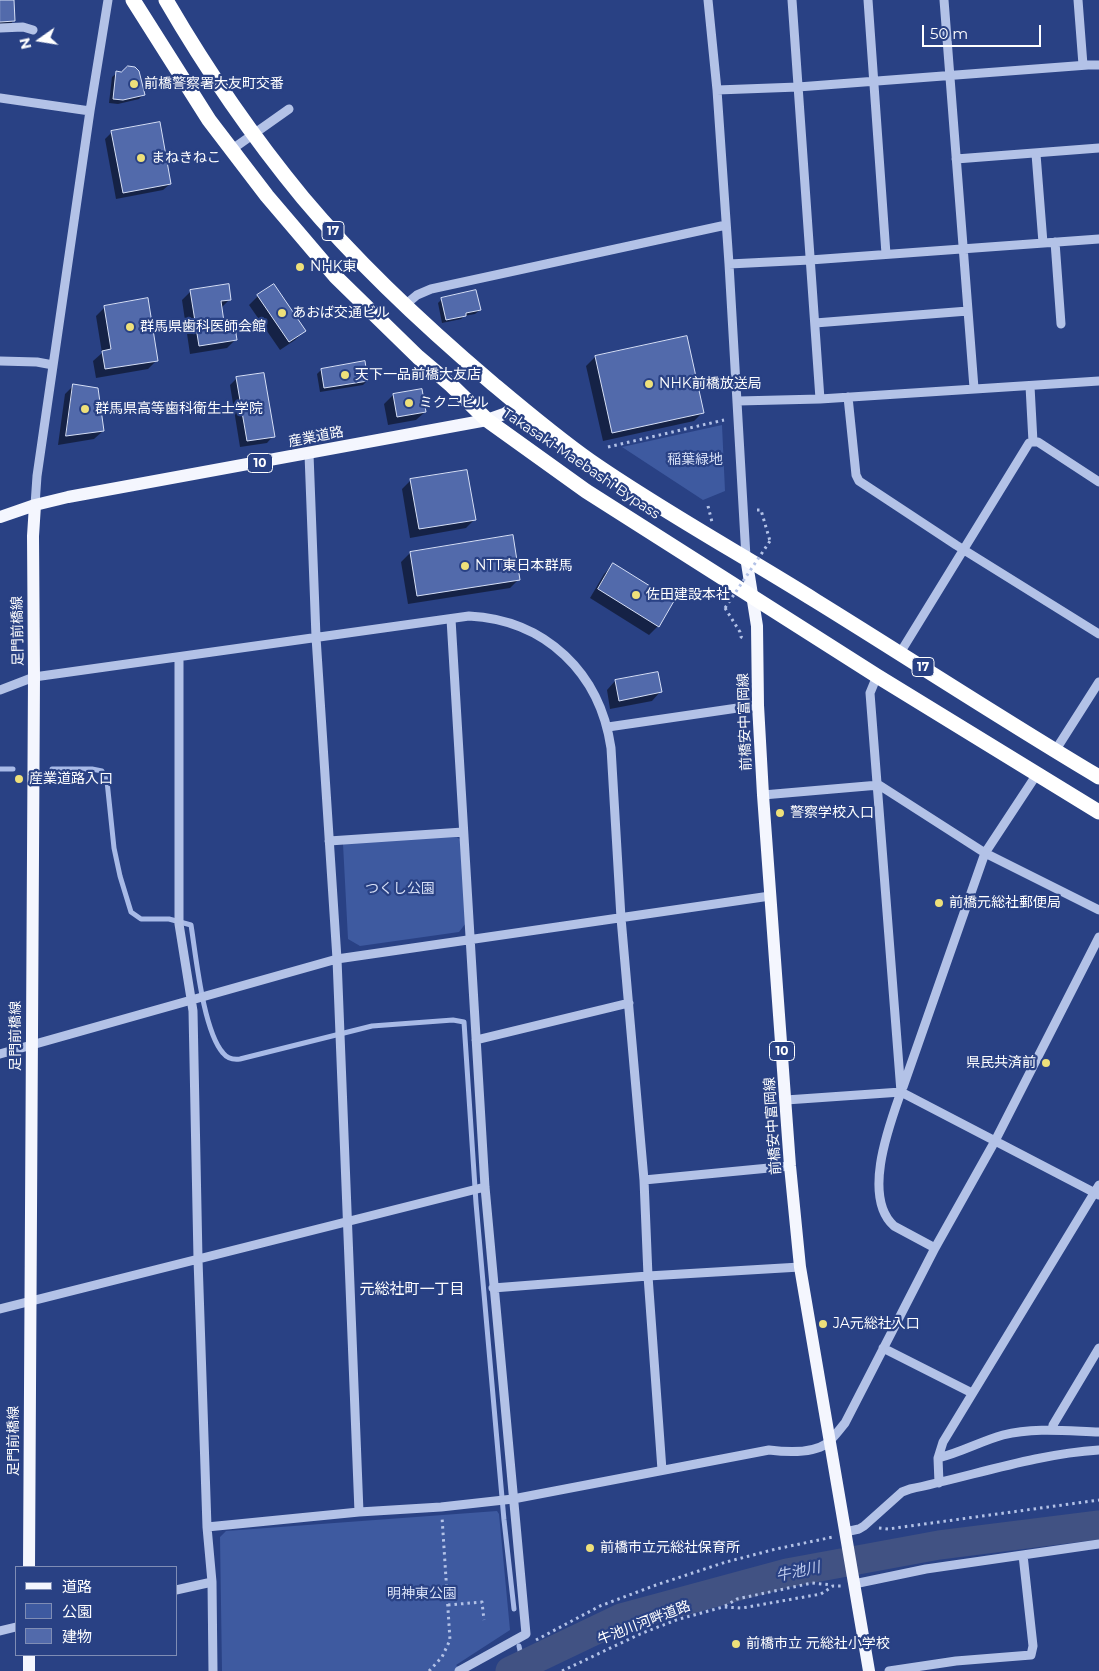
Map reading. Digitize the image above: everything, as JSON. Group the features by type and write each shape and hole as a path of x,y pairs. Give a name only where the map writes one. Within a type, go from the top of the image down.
{"highway":[{"name":"Takasaki-Maebashi Bypass","path":"133,0 182,80 231,150 267,196 336,277 418,357 451,385 487,420 586,491 877,676 1099,812"},
{"name":"Takasaki-Maebashi Bypass","path":"166,0 204,62 254,134 310,206 405,305 468,363 518,405 589,460 673,514 746,557 1099,777"}],"main road":[{"name":"産業道路","path":"0,517 35,505 68,497 487,420 504,414 518,405"},
{"name":"足門前橋線","path":"29,1566 34,677 32,536 35,505"},
{"name":"前橋安中富岡線","path":"746,557 753,597 758,645 758,705 763,795 790,1166 800,1266 846,1536"},
{"name":"10","path":"846,1536 869,1671"},
{"path":"29,1656 29,1671"}],"street":[{"path":"35,505 37,476 53,364 108,0"},
{"path":"708,0 717,90 729,264 746,557"},
{"path":"792,0 820,399"},
{"path":"868,0 886,254"},
{"path":"944,0 974,388"},
{"path":"1078,0 1083,65"},
{"path":"0,28 23,27 33,30"},
{"path":"717,90 1099,65"},
{"path":"0,98 90,111"},
{"path":"231,150 289,109"},
{"path":"956,159 1099,148"},
{"path":"1036,154 1042,243"},
{"path":"405,305 417,295 431,289 726,224"},
{"path":"729,264 1099,239"},
{"path":"1055,242 1061,324"},
{"path":"815,323 968,311"},
{"path":"0,361 53,364"},
{"path":"738,402 820,399 1099,381"},
{"path":"1030,386 1033,442"},
{"path":"848,397 858,481 1099,634"},
{"path":"900,653 1026,447 1033,442 1038,442 1099,482"},
{"path":"309,454 316,637 337,959 359,1512"},
{"path":"0,690 34,677 469,616 487,617 524,627 544,638 562,652 584,678 598,701 608,727 612,758 621,918 644,1180 648,1276 662,1470"},
{"path":"450,619 485,1186 526,1634 470,1668 459,1671"},
{"path":"179,658 179,929 192,1001 193,1018 198,1259 207,1527 212,1582 213,1671"},
{"path":"877,676 870,693 879,785 901,1092"},
{"path":"1055,751 1099,682"},
{"path":"608,727 758,705"},
{"path":"935,1248 894,1226 889,1221 882,1205 878,1186 887,1133 985,853 1037,774"},
{"path":"763,795 879,785 985,853 1099,910"},
{"path":"329,841 463,832"},
{"path":"0,1054 337,959 770,896"},
{"path":"207,1527 513,1499 769,1450 791,1453 821,1447 845,1423 935,1248 995,1141 1099,937"},
{"path":"476,1040 629,1002"},
{"path":"786,1100 901,1092 995,1141 1098,1191 943,1442 938,1458 939,1483"},
{"path":"644,1180 790,1166"},
{"path":"0,1309 485,1186"},
{"path":"494,1288 800,1266"},
{"path":"884,1348 972,1393"},
{"path":"1053,1430 1053,1425 1099,1348"},
{"path":"938,1458 1004,1435 1019,1432 1053,1430 1099,1432"},
{"path":"846,1536 864,1526 902,1492 997,1467 1082,1451 1099,1450"},
{"path":"854,1580 1099,1544"},
{"path":"889,1671 946,1662 1031,1655 1033,1646 1022,1555"},
{"path":"178,1590 212,1582"},
{"path":"0,1631 15,1627"}],"path":[{"path":"608,447 724,420"},
{"path":"744,638 741,637 740,632 725,608 770,541 760,510 757,510"},
{"path":"864,1526 888,1529 1099,1500"},
{"path":"429,1671 442,1657 450,1640 441,1507"},
{"path":"526,1634 534,1641 600,1606 656,1584 726,1562 776,1549 846,1536"},
{"name":"牛池川河畔道路","path":"562,1671 640,1634 676,1620 723,1607 742,1608 821,1594 833,1586 839,1586 854,1580"},
{"path":"723,1607 737,1599 812,1583 833,1586"},
{"path":"448,1605 482,1602 484,1620"}],"green space":[{"name":"稲葉緑地","path":"722,425 725,491 703,500 622,447"},
{"name":"つくし公園","path":"454,835 462,841 466,923 459,932 360,946 348,939 343,844"},
{"name":"明神東公園","path":"497,1511 499,1514 510,1630 456,1665 463,1671 222,1671 220,1537 226,1531"}],"building":[{"path":"0,0 14,0 15,21 0,22"},
{"path":"128,66 135,67 139,71 145,95 123,100 113,99 116,71 121,72"},
{"name":"まねきねこ","path":"160,122 171,184 123,193 111,131"},
{"path":"229,284 231,300 221,301 225,329 235,327 237,340 199,346 190,290"},
{"name":"あおば交通ビル","path":"274,284 306,331 289,342 257,295"},
{"path":"476,290 481,310 466,313 466,316 446,320 441,298"},
{"name":"群馬県歯科医師会館","path":"148,298 158,361 105,369 102,351 111,349 104,306"},
{"name":"NHK前橋放送局","path":"687,336 704,413 612,433 595,356"},
{"name":"天下一品前橋大友店","path":"365,361 368,381 324,388 321,369"},
{"path":"264,373 275,437 247,441 236,377"},
{"name":"群馬県高等歯科衛生士学院","path":"73,384 98,388 104,431 66,436"},
{"name":"ミクニビル","path":"422,389 426,412 397,417 393,394"},
{"path":"467,470 476,520 419,529 410,479"},
{"name":"NTT東日本群馬","path":"513,535 520,580 417,596 410,552"},
{"name":"佐田建設本社","path":"613,563 674,601 659,627 598,589"},
{"path":"658,672 662,692 619,701 615,680"}],"waterway":[{"path":"0,769 13,769"},
{"path":"52,769 92,769 102,771 107,781 114,848 131,912 141,919 169,919 191,925 205,1011 216,1042 226,1056 240,1059 372,1026 453,1020 464,1022 476,1203 504,1520 514,1609"},
{"name":"牛池川","path":"510,1671 621,1618 787,1573 939,1545 1099,1525"},
{"path":"519,1646 523,1664"}],"place":[{"name":"前橋警察署大友町交番","path":"134,84"},
{"name":"まねきねこ","path":"141,158"},
{"name":"NHK東","path":"300,267"},
{"name":"あおば交通ビル","path":"282,313"},
{"name":"群馬県歯科医師会館","path":"130,327"},
{"name":"天下一品前橋大友店","path":"345,375"},
{"name":"NHK前橋放送局","path":"649,384"},
{"name":"ミクニビル","path":"409,403"},
{"name":"群馬県高等歯科衛生士学院","path":"85,409"},
{"name":"NTT東日本群馬","path":"465,566"},
{"name":"佐田建設本社","path":"636,595"},
{"name":"産業道路入口","path":"19,779"},
{"name":"警察学校入口","path":"780,813"},
{"name":"前橋元総社郵便局","path":"939,903"},
{"name":"県民共済前","path":"1046,1063"},
{"name":"JA元総社入口","path":"823,1324"},
{"name":"前橋市立元総社保育所","path":"590,1548"},
{"name":"前橋市立 元総社小学校","path":"736,1644"}],"district":[{"name":"元総社町一丁目","path":"412,1290"}]}
